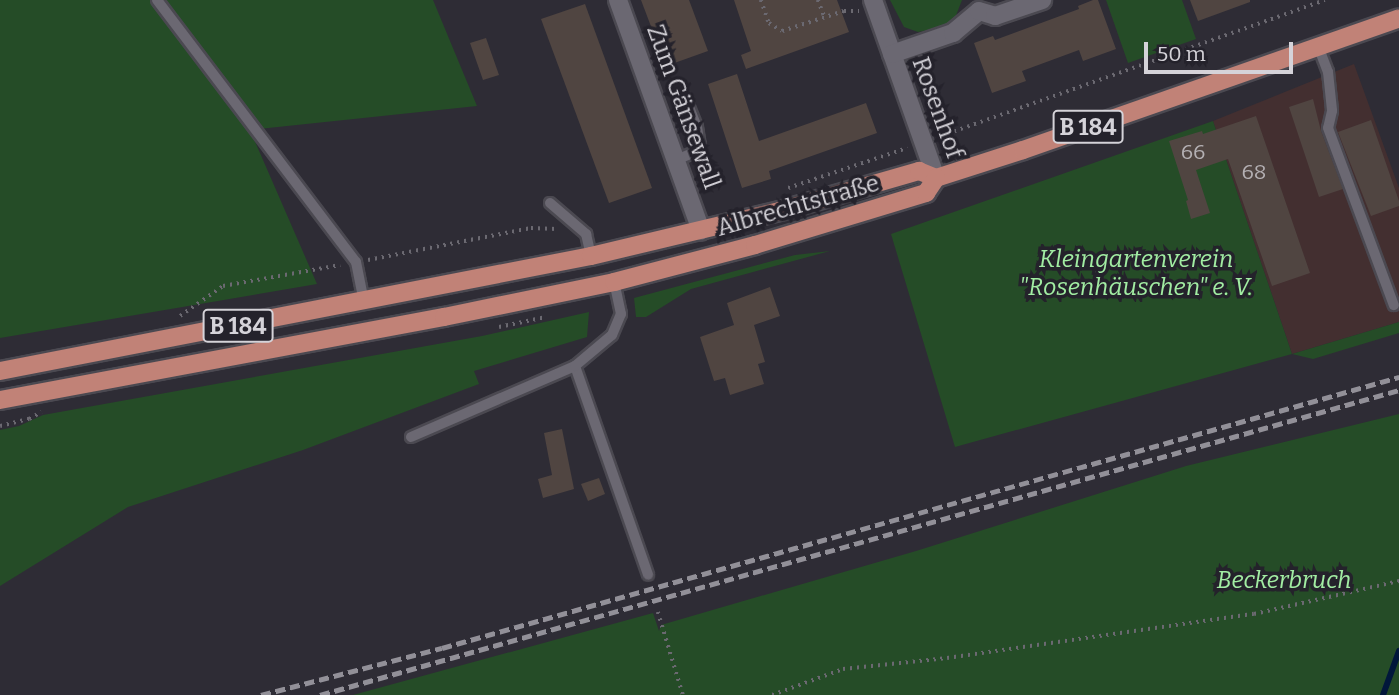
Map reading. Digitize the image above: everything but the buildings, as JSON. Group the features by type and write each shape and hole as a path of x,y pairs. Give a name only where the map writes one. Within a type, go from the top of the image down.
{"main road":[{"name":"Albrechtstraße","path":"614,282 926,193 936,178 1399,18"},
{"name":"Albrechtstraße","path":"702,231 919,171 936,178"},
{"name":"B 184","path":"0,371 364,302 702,231"},
{"name":"B 184","path":"0,400 444,317 614,282"}],"street":[{"name":"Zum Gänsewall","path":"618,0 702,231"},
{"name":"Rosenhof","path":"892,54 953,33 977,5 995,16 1042,0"},
{"name":"Rosenhof","path":"875,6 936,178"}],"lane":[{"path":"157,0 356,262 364,302"},
{"path":"1318,46 1328,72 1332,111 1328,128 1394,305"},
{"path":"676,160 695,152 700,146 685,97"},
{"path":"550,203 586,234 591,256"},
{"path":"411,437 575,366 612,335 621,314 614,282"},
{"path":"575,366 648,575"}],"path":[{"path":"761,0 769,23 782,31 824,16 875,6"},
{"path":"818,0 824,16"},
{"path":"779,191 812,177 922,143 1325,0"},
{"path":"772,695 843,669 947,658 1254,614 1399,581"},
{"path":"658,612 683,695"}],"shaded area":[{"path":"1354,64 1399,188 1399,322 1292,354 1213,121"}],"green space":[{"path":"0,0 433,0 477,106 250,130 317,284 0,338"},
{"path":"890,0 962,0 955,18 944,27 918,32 904,27"},
{"path":"1106,0 1182,0 1196,39 1128,63"},
{"name":"Kleingartenverein \"Rosenhäuschen\" e. V.","path":"1213,121 1292,354 955,447 891,234"},
{"path":"830,251 691,289 646,317 636,317 634,298 795,255"},
{"path":"589,312 587,337 474,371 479,384 303,450 128,507 0,586 0,430 19,426 43,415 482,336"},
{"path":"1399,322 1399,333 1313,359 1292,354"},
{"name":"Beckerbruch","path":"1399,414 1399,695 353,695 653,613 659,631 661,625 916,551 1186,466"}],"waterway":[{"path":"1383,695 1399,651"}],"railway":[{"path":"261,695 442,648 1399,377"},
{"path":"320,695 1399,390"}]}
